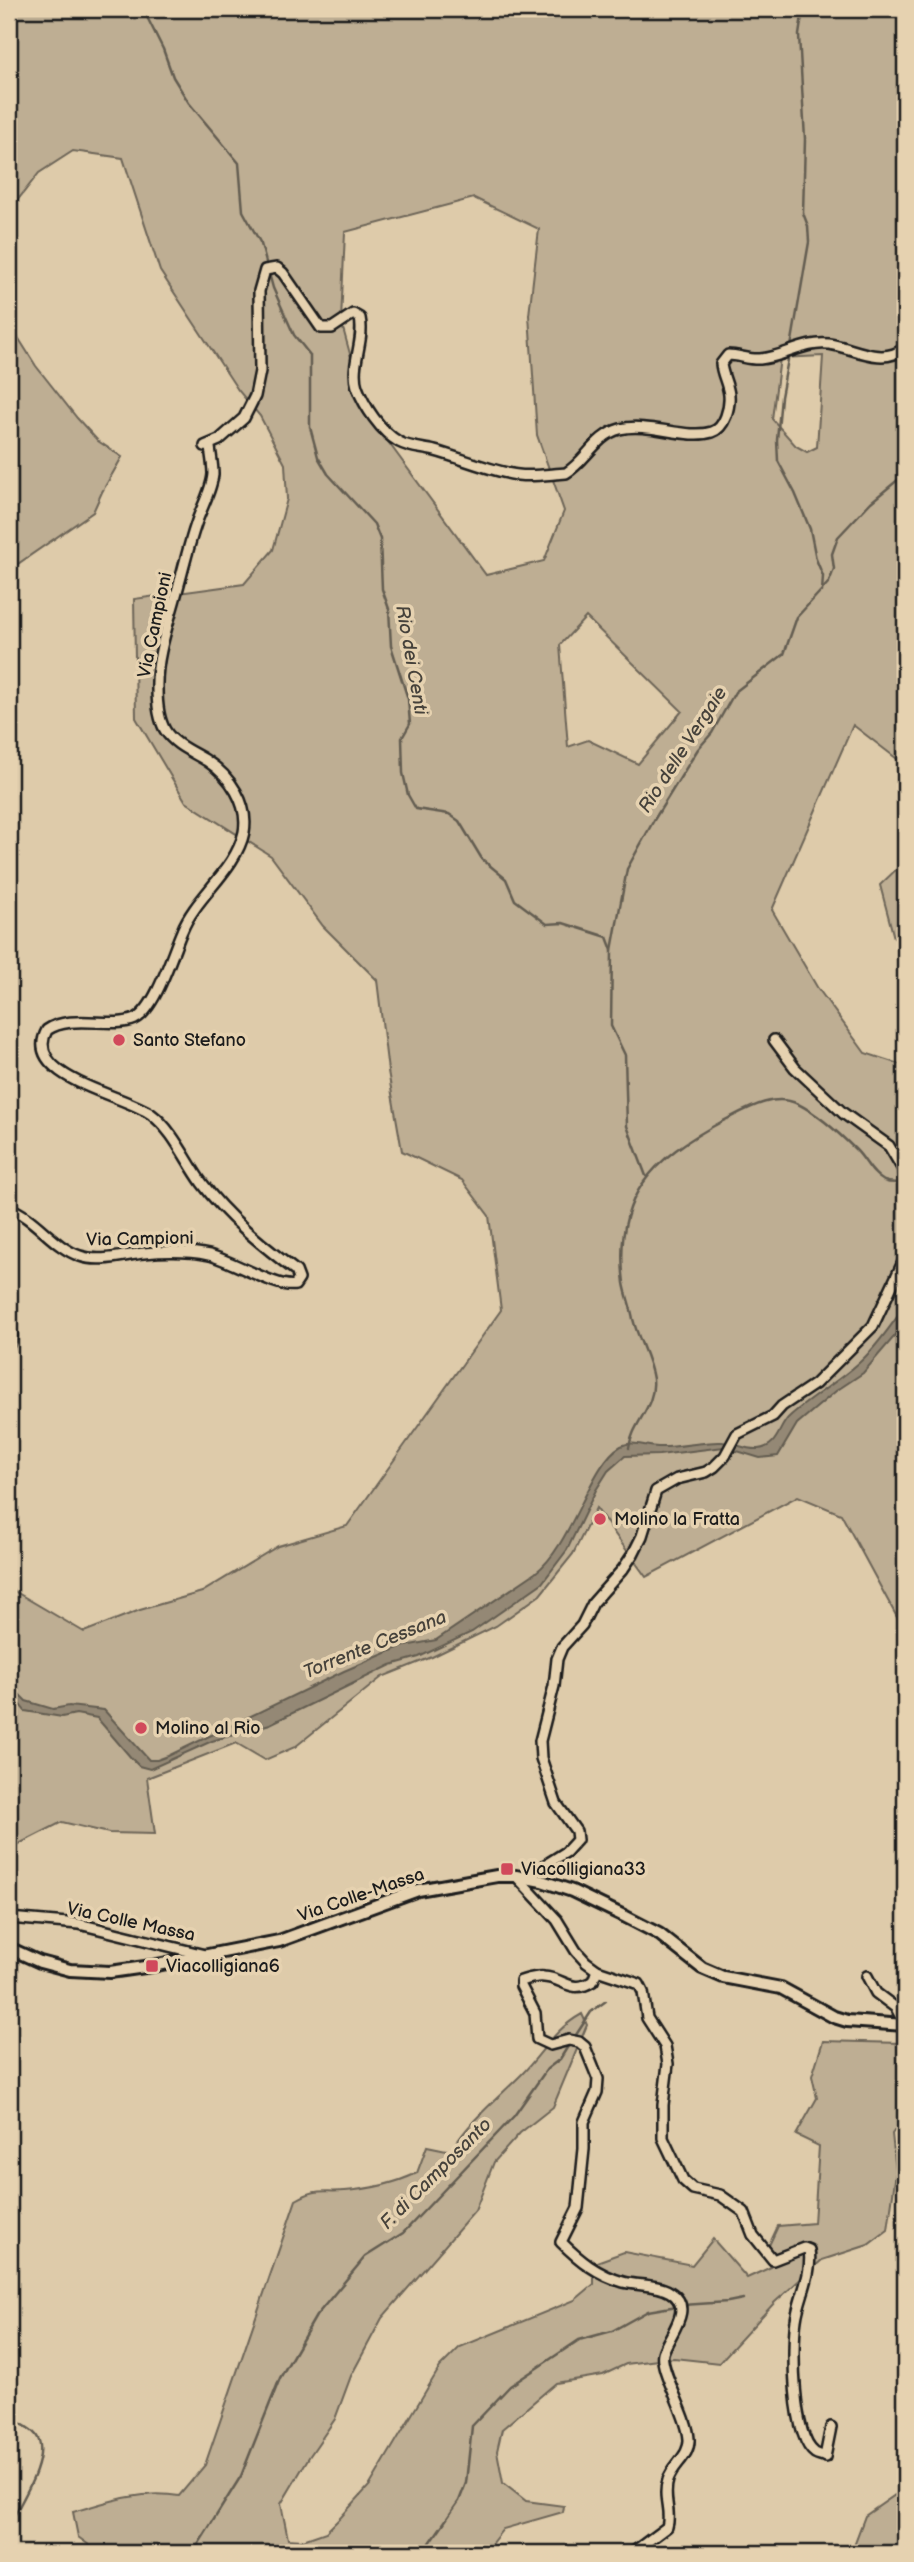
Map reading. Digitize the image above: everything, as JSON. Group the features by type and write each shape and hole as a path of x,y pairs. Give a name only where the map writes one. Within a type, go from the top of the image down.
{"street":[{"name":"Via Campioni","path":"9,1208 26,1216 70,1251 87,1258 160,1252 195,1254 233,1262 281,1284 295,1285 299,1279 296,1270 239,1223 214,1198 158,1120 141,1108 58,1069 47,1059 42,1044 47,1030 59,1023 124,1020 136,1018 143,1012 163,978 185,923 226,867 244,832 245,819 237,792 216,768 174,740 164,727 160,714 157,678 166,629 191,539 212,478 210,447 205,446 219,440 244,418 257,391 260,371 259,290 265,270 272,267 280,271 320,328 332,328 353,314 359,318 361,327 355,373 357,387 369,410 392,437 405,445 519,475 566,473 602,438 617,430 651,428 694,433 713,432 725,418 729,402 721,364 724,357 733,355 762,359 792,348 827,344 884,356 903,349"},
{"path":"774,1040 795,1068 859,1125 889,1146 905,1173"},
{"path":"831,2427 825,2457 814,2453 806,2440 797,2407 795,2327 809,2268 809,2250 804,2248 773,2260 753,2235 744,2212 720,2195 693,2189 683,2180 663,2138 663,2105 668,2064 666,2046 647,2018 639,1984 597,1970 576,1951 557,1920 521,1876 566,1852 577,1840 576,1831 556,1804 544,1769 540,1749 542,1729 560,1651 582,1625 593,1603 633,1554 642,1536 656,1492 677,1479 706,1472 725,1457 737,1434 773,1416 782,1406 815,1384 873,1326 905,1258"},
{"path":"9,1328 12,1336 9,1345"},
{"name":"Via Colle-Massa","path":"9,1948 40,1962 70,1970 86,1972 142,1968 266,1945 418,1890 497,1876 521,1876 572,1891 645,1926 702,1968 723,1977 781,1988 834,2017 847,2021 905,2025"},
{"name":"Via Colle Massa","path":"9,1919 79,1924 205,1955"},
{"path":"597,1970 593,1981 583,1986 567,1985 545,1976 526,1979 521,1986 535,2013 537,2039 550,2045 569,2040 579,2042 585,2047 598,2078 597,2092 584,2122 578,2208 561,2242 595,2271 624,2282 670,2292 681,2308 678,2326 666,2343 662,2364 684,2415 689,2438 688,2452 674,2467 668,2479 664,2495 668,2513 667,2527 632,2553"},
{"path":"867,1976 876,1993 897,2008 905,2025"}],"shaded area":[{"path":"9,9 905,9 905,765 853,725 772,910 817,987 865,1053 905,1066 905,1625 898,1619 841,1514 798,1496 646,1577 596,1508 573,1554 540,1595 496,1626 432,1657 382,1677 295,1747 265,1760 236,1743 147,1778 155,1834 109,1833 62,1822 9,1849 9,1588 84,1632 140,1610 202,1592 278,1546 347,1526 501,1310 489,1216 462,1180 402,1151 388,1071 377,980 323,926 271,856 186,802 136,718 134,599 244,584 273,550 287,499 285,464 260,416 238,390 160,271 123,158 73,151 39,173 9,211","holes":["474,198 539,229 529,315 537,435 564,511 544,561 486,575 386,439 359,387 341,321 345,232","823,356 817,447 807,452 796,446 772,419 780,358","586,617 682,711 638,764 588,740 568,747 560,645"]},
{"path":"9,323 36,366 77,418 98,441 122,457 93,512 9,570"},
{"path":"905,861 905,947 894,938 880,885"},
{"path":"905,1306 905,1322 900,1330 863,1373 836,1391 797,1424 778,1456 760,1458 724,1447 625,1456 608,1471 567,1550 542,1583 472,1632 419,1657 391,1665 270,1724 212,1741 150,1769 139,1766 97,1718 76,1714 62,1717 25,1711 9,1691 9,1677 16,1691 26,1701 53,1709 69,1706 104,1710 149,1760 168,1756 344,1671 400,1647 436,1640 535,1573 560,1544 600,1469 621,1446 635,1444 666,1447 722,1442 758,1449 770,1444 790,1416 845,1375 868,1354"},
{"path":"582,2014 587,2025 553,2107 520,2133 494,2162 475,2211 382,2318 351,2376 335,2419 281,2504 288,2539 303,2540 326,2532 370,2485 440,2367 460,2347 575,2300 594,2284 594,2263 624,2252 692,2265 713,2239 747,2278 771,2267 764,2256 778,2226 814,2223 819,2146 796,2135 817,2098 812,2076 823,2041 902,2043 905,2048 905,2116 892,2134 896,2172 888,2230 868,2245 822,2260 775,2302 719,2363 674,2358 626,2364 603,2375 556,2383 502,2429 497,2451 503,2483 526,2501 564,2506 563,2512 503,2529 484,2553 100,2553 78,2537 73,2512 152,2494 179,2496 205,2465 296,2200 315,2192 354,2190 391,2183 417,2173 427,2146 451,2151 475,2120 521,2075 556,2035"},
{"path":"895,2495 905,2510 905,2545 902,2553 851,2553 865,2516"}],"waterway":[{"name":"Rio dei Centi","path":"143,9 163,49 173,77 189,103 239,163 243,211 261,244 273,288 294,335 310,355 310,427 318,457 328,474 374,524 380,539 382,589 389,609 391,646 408,699 410,724 402,738 403,773 408,795 416,809 449,814 459,821 482,859 506,879 515,900 547,924 563,923 607,937 612,950 611,1026 625,1055 627,1126 646,1176"},
{"path":"791,347 809,242 808,226 803,213 805,139 799,35 803,9"},
{"path":"789,354 781,397 778,461 810,529 816,559 823,576 822,592"},
{"name":"Rio delle Vergaie","path":"612,950 627,869 654,820 698,749 712,733 735,692 784,654 797,617 829,582 834,569 832,554 838,537 871,502 905,474"},
{"path":"629,1448 634,1431 648,1407 653,1379 624,1283 622,1253 625,1227 632,1204 642,1184 657,1166 676,1150 723,1121 759,1104 779,1100 798,1104 821,1119 856,1150 879,1178 889,1183 905,1182"},
{"name":"F. di Camposanto","path":"574,2038 591,2012 606,2001"},
{"name":"F. di Camposanto","path":"193,2553 241,2476 280,2378 316,2316 365,2257 403,2233 514,2116 547,2069 560,2059 570,2043"},
{"path":"683,2305 743,2299"},
{"path":"423,2553 459,2501 466,2483 472,2426 510,2386 579,2340 612,2331 648,2311 677,2306"},
{"path":"9,2416 36,2435 40,2444 37,2467 9,2525"}],"place":[{"name":"Santo Stefano","path":"119,1040"},
{"name":"Molino la Fratta","path":"600,1519"},
{"name":"Molino al Rio","path":"141,1728"},
{"name":"Viacolligiana33","path":"507,1869"},
{"name":"Viacolligiana6","path":"152,1966"}],"water label":[{"name":"Torrente Cessana","path":"375,1645"}]}
